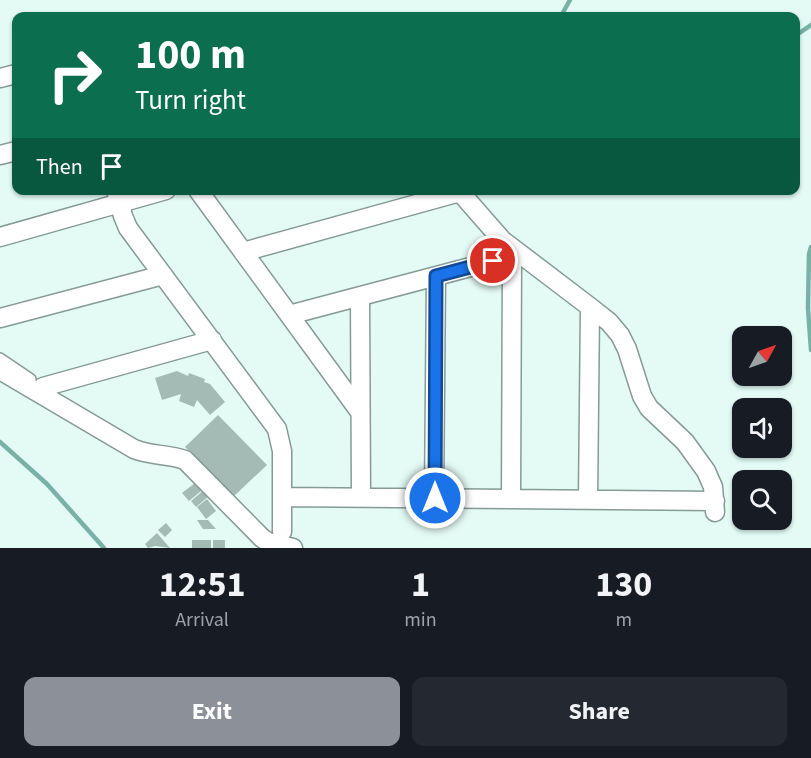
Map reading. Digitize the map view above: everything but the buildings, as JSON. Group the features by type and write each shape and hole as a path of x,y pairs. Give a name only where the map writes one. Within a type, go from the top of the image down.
{"street":[{"path":"202,195 360,412"},
{"path":"243,252 426,195"},
{"path":"282,497 588,500 715,507 709,479 694,454 685,442 649,408 620,335 609,322 590,307 514,254 462,195"},
{"path":"0,237 117,197 128,228 280,436 282,532"},
{"path":"289,315 514,254"},
{"path":"511,499 514,254"},
{"path":"0,318 163,274"},
{"path":"435,498 436,276"},
{"path":"360,296 361,497"},
{"path":"588,500 590,307"},
{"path":"43,387 212,340"},
{"path":"0,370 134,449 145,454 185,460 262,538 268,542 293,548"}],"lane":[{"path":"0,358 43,387"}],"waterway":[{"path":"563,12 570,0"},
{"path":"800,33 811,25"},
{"path":"811,247 808,308 811,350"},
{"path":"0,442 47,484 104,548"}],"route":[{"path":"435,498 436,276 493,261"}]}
